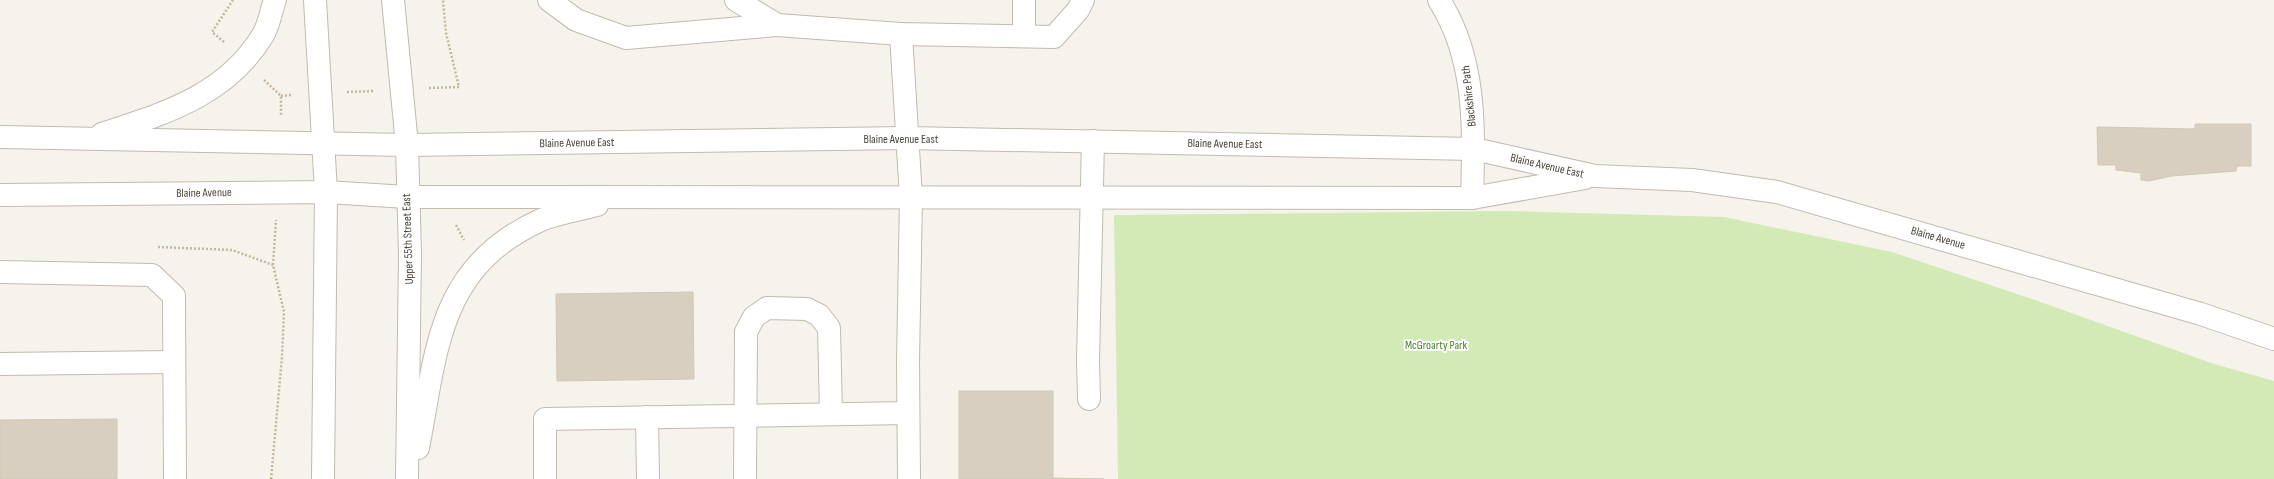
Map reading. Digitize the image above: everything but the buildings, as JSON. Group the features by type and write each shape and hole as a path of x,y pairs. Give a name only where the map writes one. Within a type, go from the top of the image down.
{"street":[{"path":"85,139 171,111 213,88 244,61 264,34 275,0"},
{"path":"315,0 326,192 323,479"},
{"name":"Upper 55th Street East","path":"393,0 406,145 410,254 407,479"},
{"path":"549,0 576,20 626,38 777,24 901,34 1054,37 1078,10 1083,0"},
{"path":"736,0 777,24"},
{"path":"1024,0 1024,36"},
{"name":"Blackshire Path","path":"1439,0 1448,14 1464,53 1470,86 1474,149 1472,198"},
{"path":"901,34 911,198 908,413 909,479"},
{"path":"0,137 406,145"},
{"name":"Blaine Avenue East","path":"406,145 907,138 1474,149 1595,176"},
{"path":"1089,399 1088,360 1093,198 1093,141"},
{"name":"Blaine Avenue East","path":"407,197 1472,198 1595,176"},
{"name":"Blaine Avenue","path":"1595,176 1692,180 1777,192 2201,314 2274,339"},
{"name":"Blaine Avenue","path":"0,195 326,192 407,197"},
{"path":"412,479 440,332 452,301 466,278 481,261 506,241 541,220 623,197"},
{"path":"0,272 152,275 174,296 175,479"},
{"path":"745,479 746,332 754,317 767,308 807,309 819,315 829,328 831,414"},
{"path":"0,364 174,362"},
{"path":"545,479 545,419 908,413"},
{"path":"647,417 648,479"}],"path":[{"path":"233,0 212,32 281,96 281,143"},
{"path":"271,479 282,357 284,312 273,265 278,192"},
{"path":"455,222 466,243"}],"green space":[{"name":"McGroarty Park","path":"1506,211 1724,217 1892,252 2032,299 2214,364 2274,381 2274,479 1118,479 1114,215"}]}
